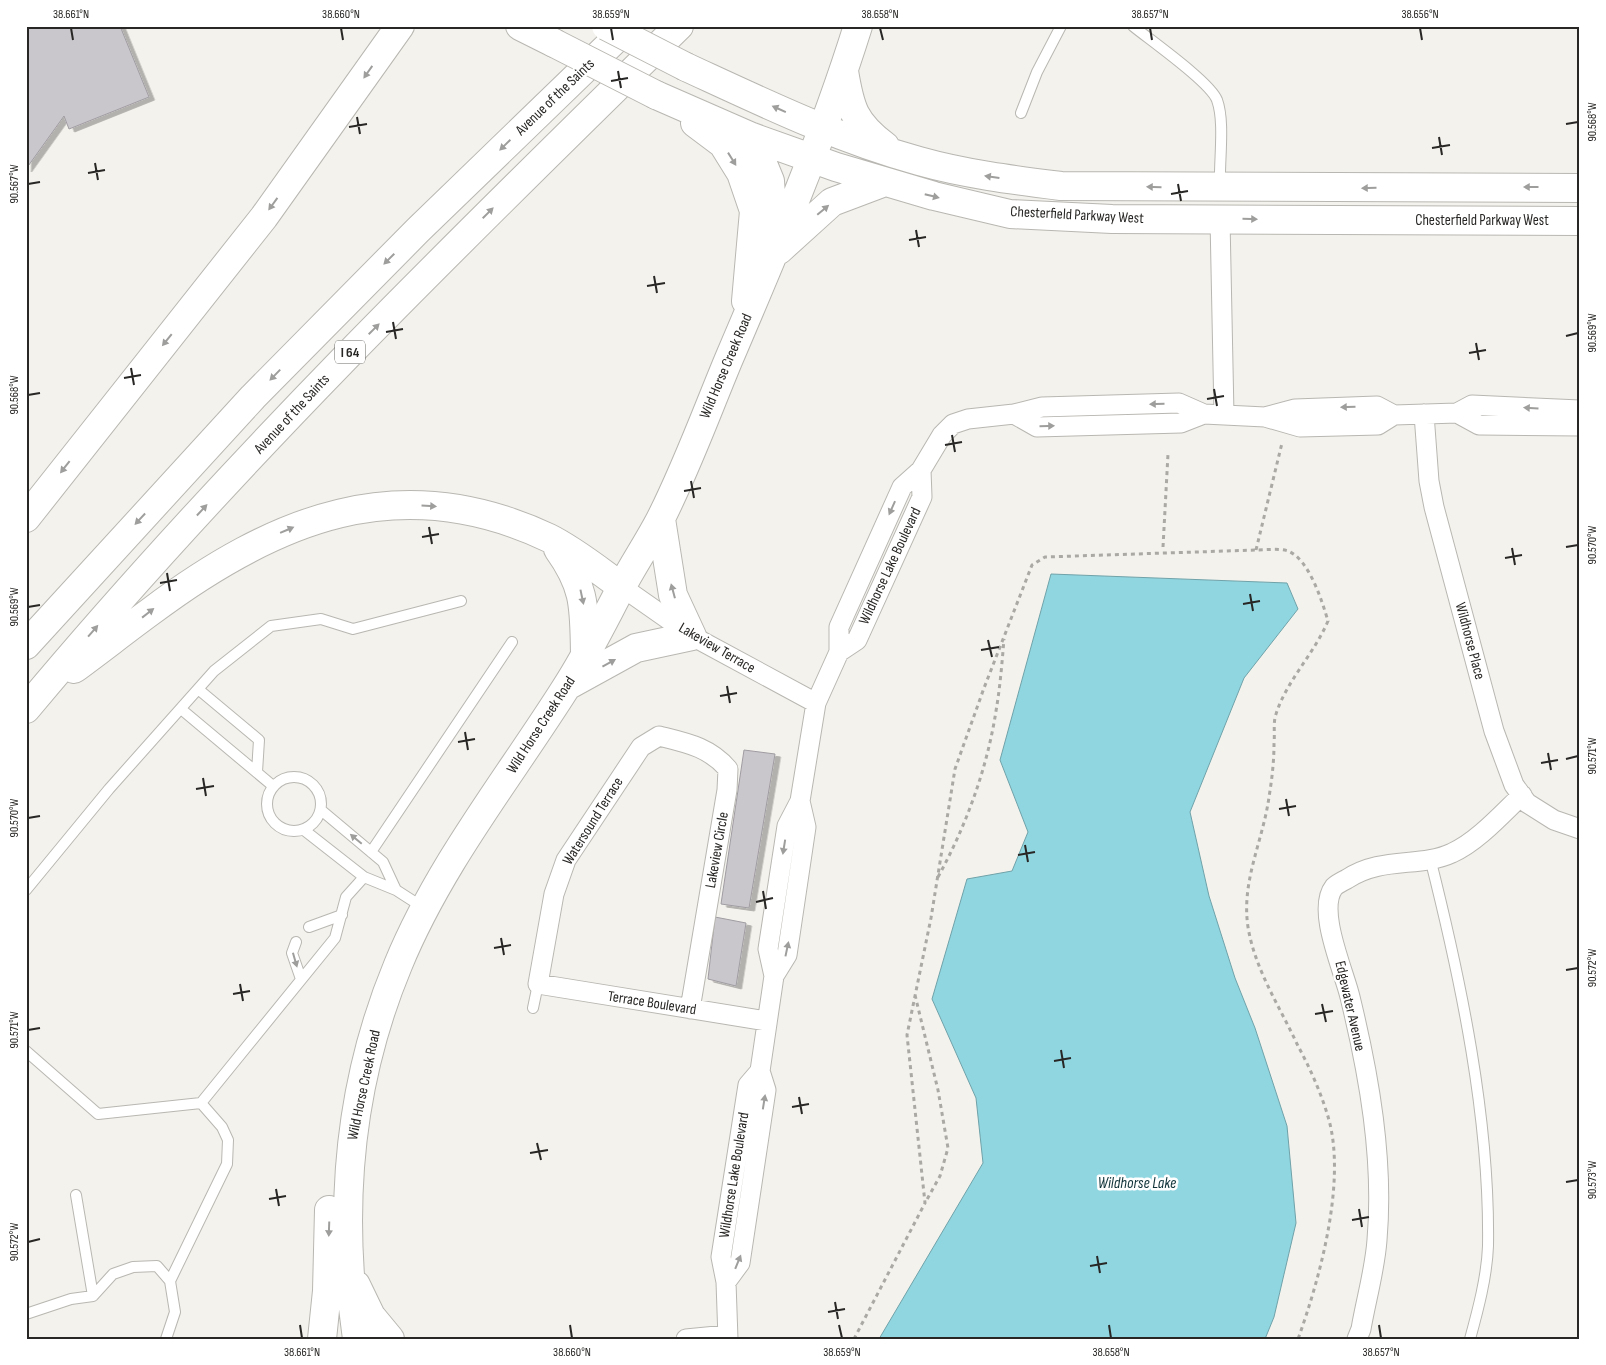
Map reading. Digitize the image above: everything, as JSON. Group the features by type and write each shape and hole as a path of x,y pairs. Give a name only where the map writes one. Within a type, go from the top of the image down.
{"main road":[{"name":"Chesterfield Parkway West","path":"520,26 664,99 752,137 811,159 885,182 934,196 1021,215 1112,219 1580,221"},
{"name":"Chesterfield Parkway West","path":"606,26 686,67 823,129 918,161 984,176 1061,186 1580,188"},
{"name":"Avenue of the Saints","path":"26,645 260,390 425,223 628,26"},
{"name":"Avenue of the Saints","path":"32,702 168,547 336,367 679,26"},
{"name":"Wild Horse Creek Road","path":"357,1339 348,1268 346,1204 350,1152 366,1059 398,964 425,909 476,822 567,686 661,519 774,255 823,129 858,26"},
{"path":"26,518 264,217 397,28"},
{"path":"844,70 849,102 855,117 872,137 894,153"},
{"path":"664,99 723,144 741,173 754,211 744,326"},
{"path":"752,137 770,181 774,255"},
{"path":"774,255 832,202 885,182"},
{"path":"1220,188 1220,219"},
{"path":"32,702 119,637 149,612 204,575 283,531 319,517 380,505 437,506 495,517 552,539 622,586"},
{"path":"567,686 636,648 692,636 673,595 661,519"},
{"path":"552,539 578,582 584,602 585,654"},
{"path":"322,1339 327,1291 330,1178 350,1152"},
{"path":"348,1268 371,1316 390,1339"}],"street":[{"path":"1220,219 1224,415"},
{"name":"Wildhorse Lake Boulevard","path":"728,1337 726,1282 721,1256 748,1085 760,1071 774,976 768,949 787,826 800,801 816,703 839,652 839,627 902,487 921,470 942,435 953,424 968,418 1014,414 1042,407 1179,403 1204,414 1265,417 1295,409 1377,406 1394,415 1457,413 1472,405 1580,410"},
{"path":"1457,413 1479,425 1580,426"},
{"name":"Wildhorse Place","path":"1424,414 1429,481 1434,507 1494,731 1514,785 1527,803 1554,820 1580,829"},
{"name":"Lakeview Terrace","path":"622,586 692,636 816,703"},
{"name":"Watersound Terrace","path":"538,984 554,894 566,860 641,747 659,736"},
{"name":"Lakeview Circle","path":"659,736 686,742 716,755 728,769 728,790 690,1009"},
{"name":"Edgewater Avenue","path":"1357,1339 1361,1329 1377,1241 1380,1182 1369,1094 1350,997 1328,919 1329,901 1334,887 1358,872 1392,862 1430,858 1453,853 1483,832 1522,795"},
{"name":"Terrace Boulevard","path":"538,984 767,1021"},
{"path":"686,1339 728,1337"}],"lane":[{"path":"1020,113 1038,72 1062,26"},
{"path":"1133,26 1205,85 1216,98 1220,114 1220,188"},
{"path":"26,890 109,789 214,671 272,626 321,619 353,629 461,601"},
{"path":"371,852 512,642"},
{"path":"198,689 259,740 257,772"},
{"path":"181,709 273,786"},
{"path":"289,777 306,779 319,792 321,810 318,818 304,830 287,831 272,820 267,803 273,786 289,777"},
{"path":"321,810 383,862 396,890"},
{"path":"304,830 364,877 396,890 425,909"},
{"path":"1430,858 1456,961 1476,1087 1485,1177 1488,1248 1477,1312 1470,1339"},
{"path":"26,1052 98,1114 201,1103 336,938 346,897 364,877"},
{"path":"309,927 342,915"},
{"path":"296,942 292,953 301,979"},
{"name":"Watersound Terrace","path":"533,1008 538,984"},
{"path":"170,1281 227,1164 228,1140 222,1127 201,1103"},
{"path":"76,1195 93,1296"},
{"path":"26,1314 71,1299 93,1296 113,1274 133,1267 157,1266 170,1281 175,1312 166,1339"}],"path":[{"path":"1256,550 1282,443"},
{"path":"1163,547 1168,454"},
{"path":"925,1203 925,1185 907,1035 914,993 937,880 955,769 1032,565 1045,557 1256,550 1287,551 1301,560 1319,592 1328,621 1321,639 1287,690 1276,715 1269,798 1253,857 1247,890 1248,927 1262,975 1299,1047 1329,1119 1334,1152 1331,1216 1310,1305 1298,1339"},
{"path":"937,880 955,844 989,747 997,710 1004,635"},
{"path":"854,1339 940,1176 948,1148 938,1090 914,993"}],"water":[{"name":"Wildhorse Lake","path":"1051,574 1287,583 1298,609 1244,678 1190,812 1209,896 1235,978 1255,1028 1287,1126 1296,1223 1274,1317 1265,1339 879,1339 983,1163 976,1098 932,999 967,879 1012,871 1028,832 1000,760"}],"building":[{"path":"27,26 120,26 149,97 69,129 64,116 26,169"},
{"path":"744,750 775,754 749,908 721,904"},
{"path":"715,917 746,923 736,986 708,979"}]}
